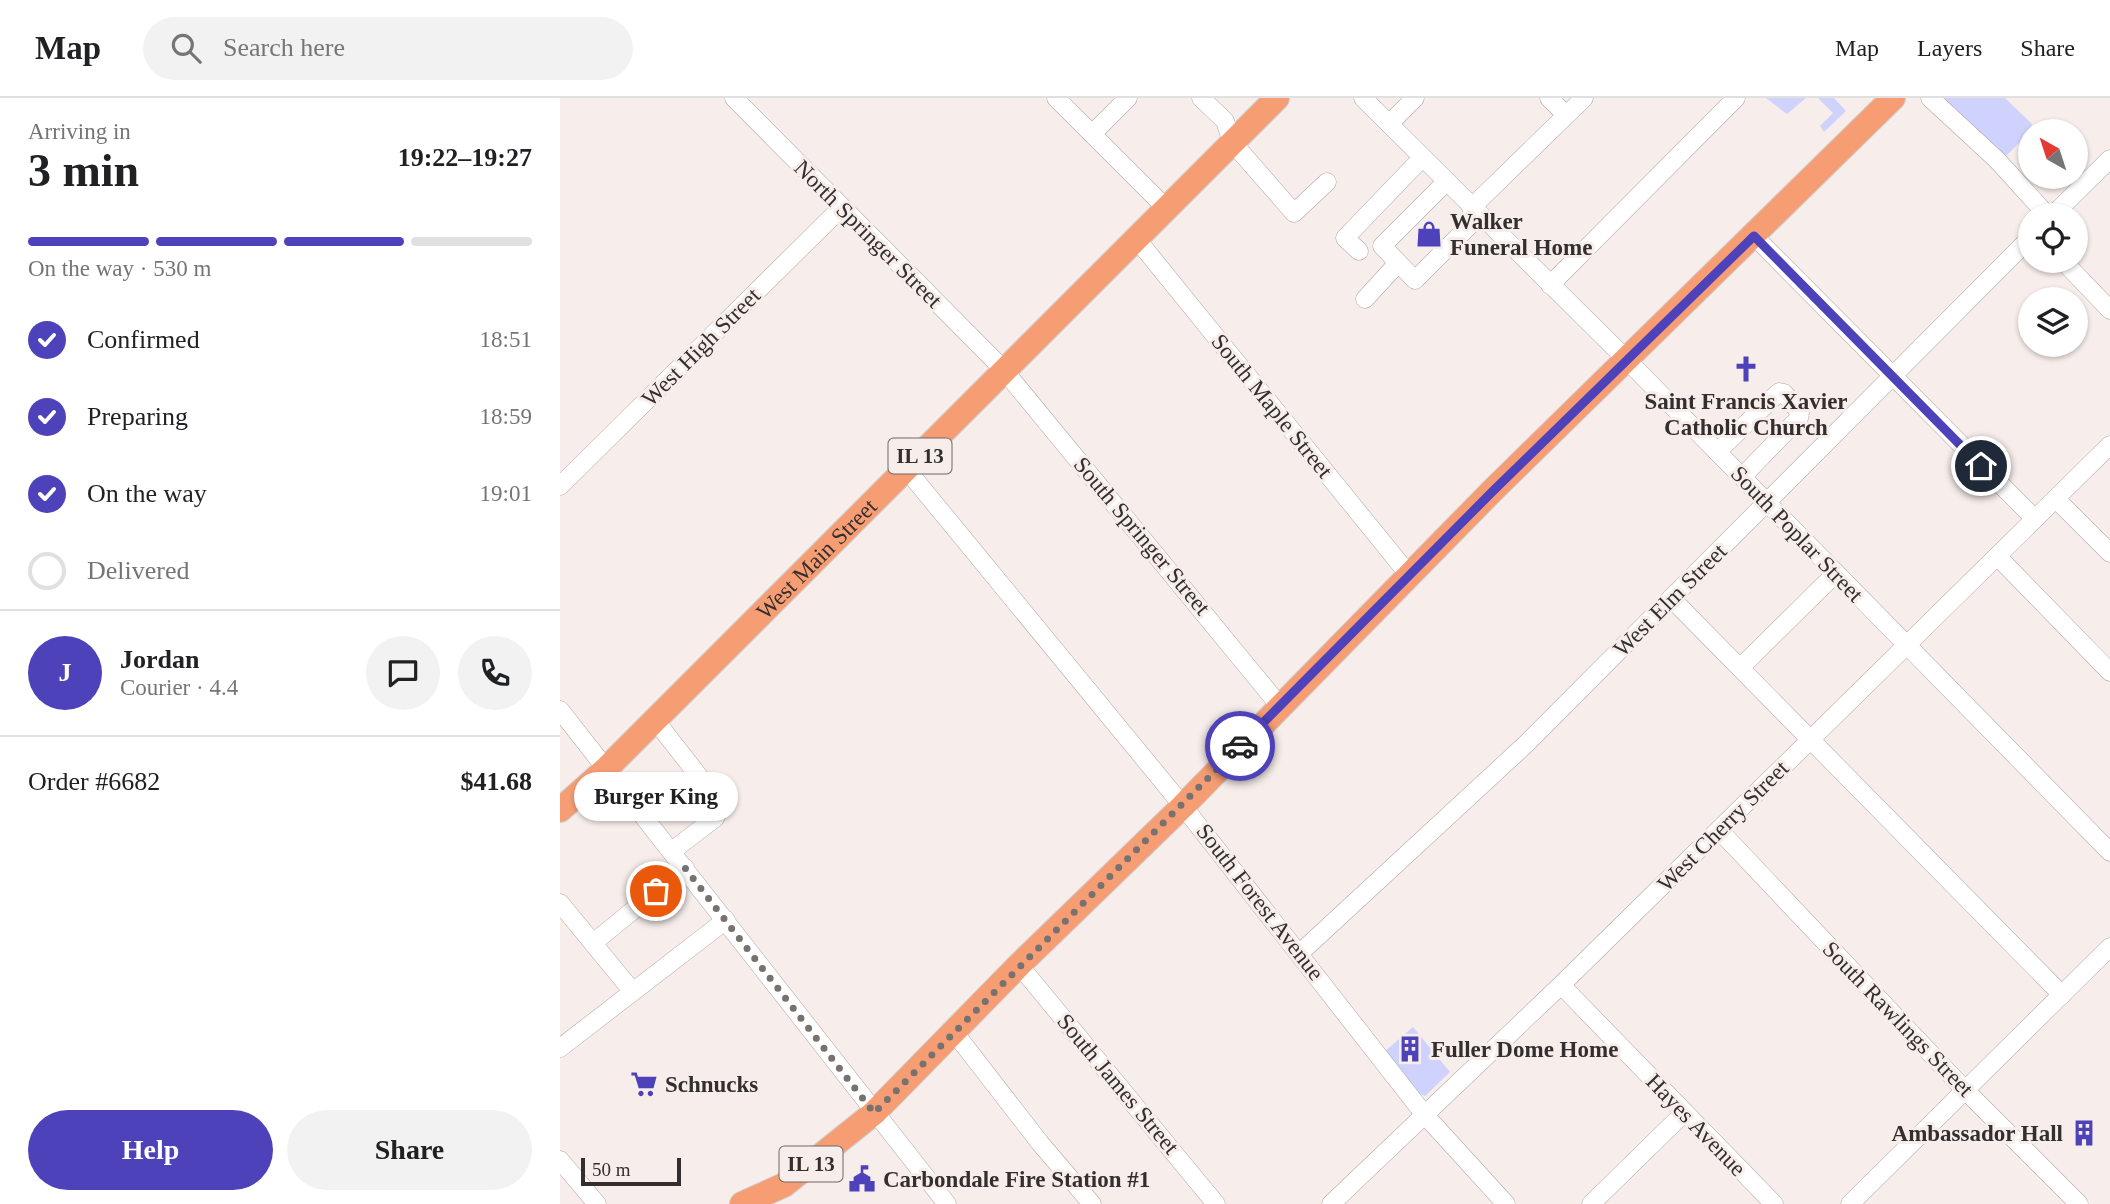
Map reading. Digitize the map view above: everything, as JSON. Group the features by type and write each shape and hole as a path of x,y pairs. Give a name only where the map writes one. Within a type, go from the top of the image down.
{"highway":[{"name":"West Main Street","path":"560,810 606,769 907,470 1003,369 1165,207 1277,98"},
{"name":"IL 13","path":"742,1204 784,1185 874,1113 1019,965 1183,806 1409,575 1893,98"}],"street":[{"name":"North Springer Street","path":"734,98 1003,369"},
{"path":"1056,98 1165,207"},
{"path":"1092,134 1128,98"},
{"path":"1201,98 1225,121 1232,142 1294,214 1327,182"},
{"name":"South Poplar Street","path":"1363,98 1627,360 2110,852"},
{"path":"1389,124 1415,98"},
{"path":"1549,98 1566,116"},
{"path":"1446,182 1382,246 1415,280 1475,212 1584,98"},
{"path":"1550,285 1736,98"},
{"path":"1930,98 1997,160 2036,203"},
{"path":"1359,251 1345,238 1422,158"},
{"path":"2065,203 2110,159"},
{"name":"West High Street","path":"560,486 841,208"},
{"path":"1754,236 2035,519"},
{"name":"South Maple Street","path":"1135,237 1409,575"},
{"name":"West Elm Street","path":"1301,952 1526,744 2018,250"},
{"path":"1365,299 1398,263"},
{"path":"2075,273 2110,310"},
{"name":"South Springer Street","path":"1003,369 1279,705"},
{"path":"1717,452 1779,392 1784,393 1800,413 1799,418 1742,477"},
{"name":"West Cherry Street","path":"1331,1204 1561,985 2110,446"},
{"name":"South Forest Avenue","path":"907,470 1301,952 1424,1114 1507,1204"},
{"path":"2056,499 2110,554"},
{"path":"1998,557 2110,672"},
{"path":"1741,667 1836,573"},
{"path":"1671,598 2062,995"},
{"path":"560,710 947,1204"},
{"path":"655,720 715,797 719,810 715,818 672,851"},
{"name":"South Rawlings Street","path":"1719,830 1966,1091 2079,1204"},
{"path":"593,943 685,868"},
{"path":"560,903 633,992"},
{"path":"560,1048 726,920"},
{"path":"1850,1204 2110,947"},
{"name":"South James Street","path":"1019,965 1216,1204"},
{"name":"Hayes Avenue","path":"1561,985 1774,1204"},
{"path":"954,1032 1040,1143 1093,1204"},
{"path":"1591,1204 1684,1113"},
{"path":"560,1160 597,1204"}],"shaded area":[{"path":"1766,98 1806,98 1787,114"},
{"path":"1818,98 1834,98 1846,111 1824,132 1820,126 1833,113"},
{"path":"1933,98 2005,98 2027,119 2018,119 2018,144 2003,159"},
{"path":"1413,1027 1450,1072 1425,1096 1418,1093 1384,1052","holes":["1407,1039 1416,1041 1421,1047 1418,1058 1412,1061 1403,1059 1400,1045"]}],"way so far":[{"path":"656,891 685,868 874,1113 1240,746"}],"place":[{"name":"Walker Funeral Home","path":"1429,234"},
{"name":"Saint Francis Xavier Catholic Church","path":"1746,369"},
{"name":"Burger King","path":"656,891"},
{"name":"Fuller Dome Home","path":"1410,1049"},
{"name":"Schnucks","path":"644,1084"},
{"name":"Ambassador Hall","path":"2084,1133"},
{"name":"Carbondale Fire Station #1","path":"862,1179"}],"route":[{"path":"1240,746 1493,491 1754,236 1981,466"}]}
